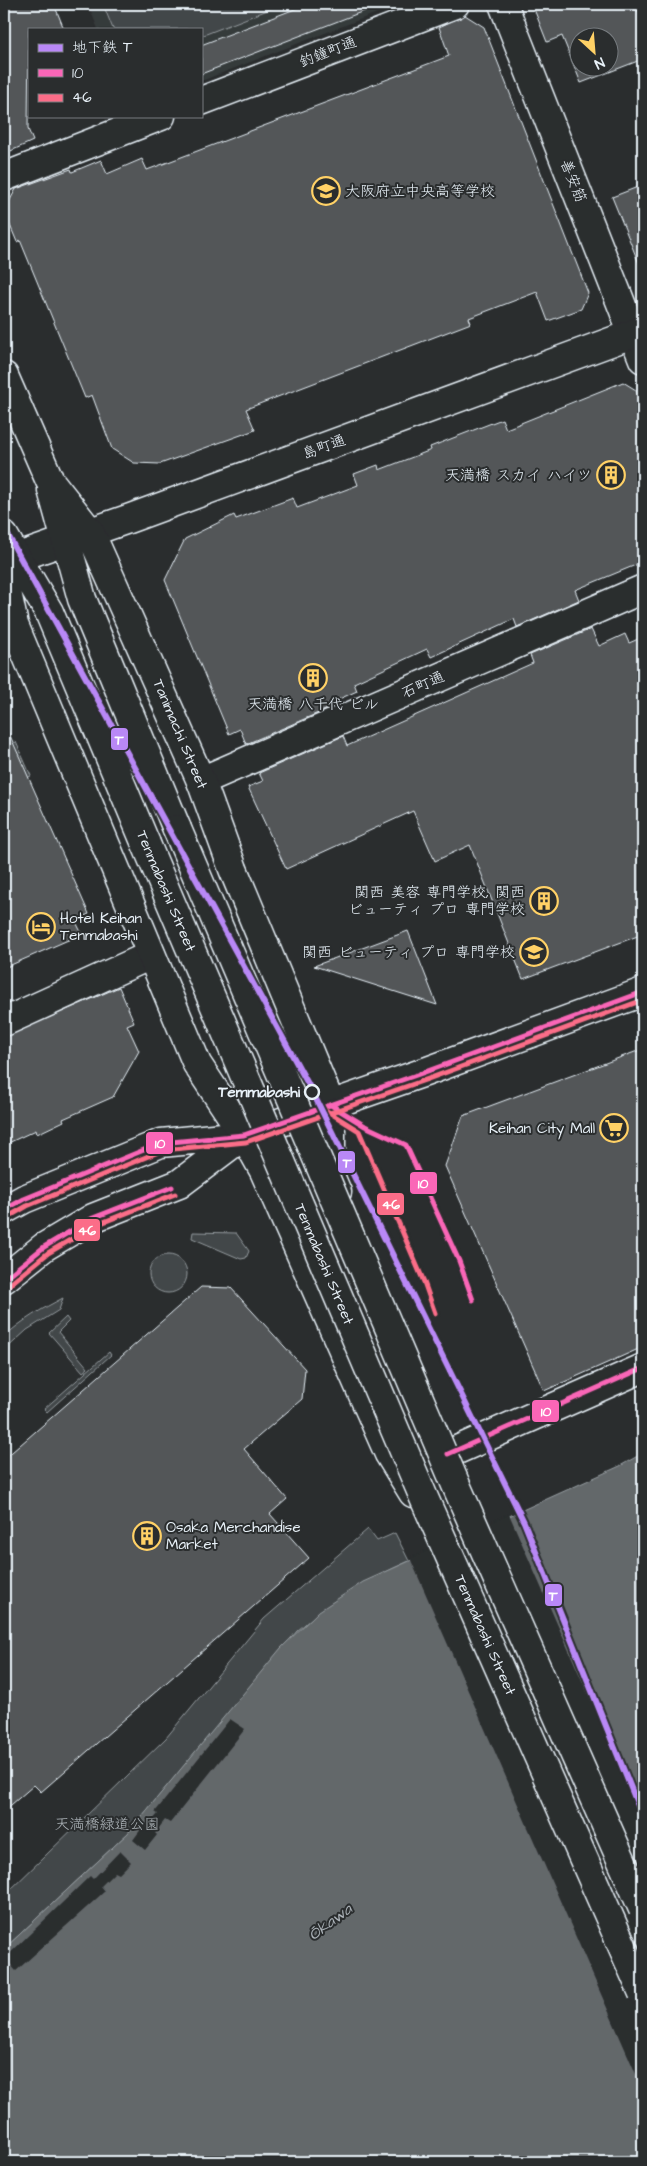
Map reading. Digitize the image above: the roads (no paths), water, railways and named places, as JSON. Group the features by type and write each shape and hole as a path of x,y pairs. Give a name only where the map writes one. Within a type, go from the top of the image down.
{"main road":[{"name":"釣鐘町通","path":"202,101 455,4"},
{"name":"善安筋","path":"503,4 639,332 643,358"},
{"path":"4,177 157,118"},
{"name":"島町通","path":"7,558 64,542 639,332"},
{"name":"Tanimachi Street","path":"4,376 50,482 90,532 201,781 233,869 331,1105"},
{"path":"50,482 64,542 82,599 177,829 456,1485 643,1909"},
{"path":"7,558 14,625 197,1064 244,1135"},
{"name":"Tenmabashi Street","path":"7,558 49,612 424,1498 643,1993"},
{"name":"石町通","path":"201,781 643,589"},
{"path":"4,1022 152,955"},
{"path":"4,1210 24,1198 161,1143 244,1135 643,992"},
{"path":"331,1105 331,1178 466,1497 643,1892"},
{"path":"4,1278 44,1247 93,1218 179,1184 244,1135"},
{"name":"Tenmabashi Street","path":"244,1135 264,1171 389,1454 411,1489 643,2009"},
{"path":"448,1454 643,1368"}],"water":[{"name":"Ōkawa","path":"643,1453 643,2162 4,2162 4,1949 128,1833 281,1648 319,1611 363,1582 620,1466"}],"metro line":[{"name":"T","path":"4,528 313,1093 524,1522 643,1818"}],"place":[{"name":"大阪府立中央高等学校","path":"326,191"},
{"name":"天満橋 スカイ ハイツ","path":"611,475"},
{"name":"天満橋 八千代 ビル","path":"313,678"},
{"name":"関西 美容 専門学校, 関西 ビューティ プロ 専門学校","path":"544,901"},
{"name":"Hotel Keihan Tenmabashi","path":"41,927"},
{"name":"関西 ビューティ プロ 専門学校","path":"534,952"},
{"name":"Temmabashi","path":"312,1092"},
{"name":"Keihan City Mall","path":"614,1128"},
{"name":"Osaka Merchandise Market","path":"147,1536"}],"park label":[{"name":"天満橋緑道公園","path":"107,1824"}]}
